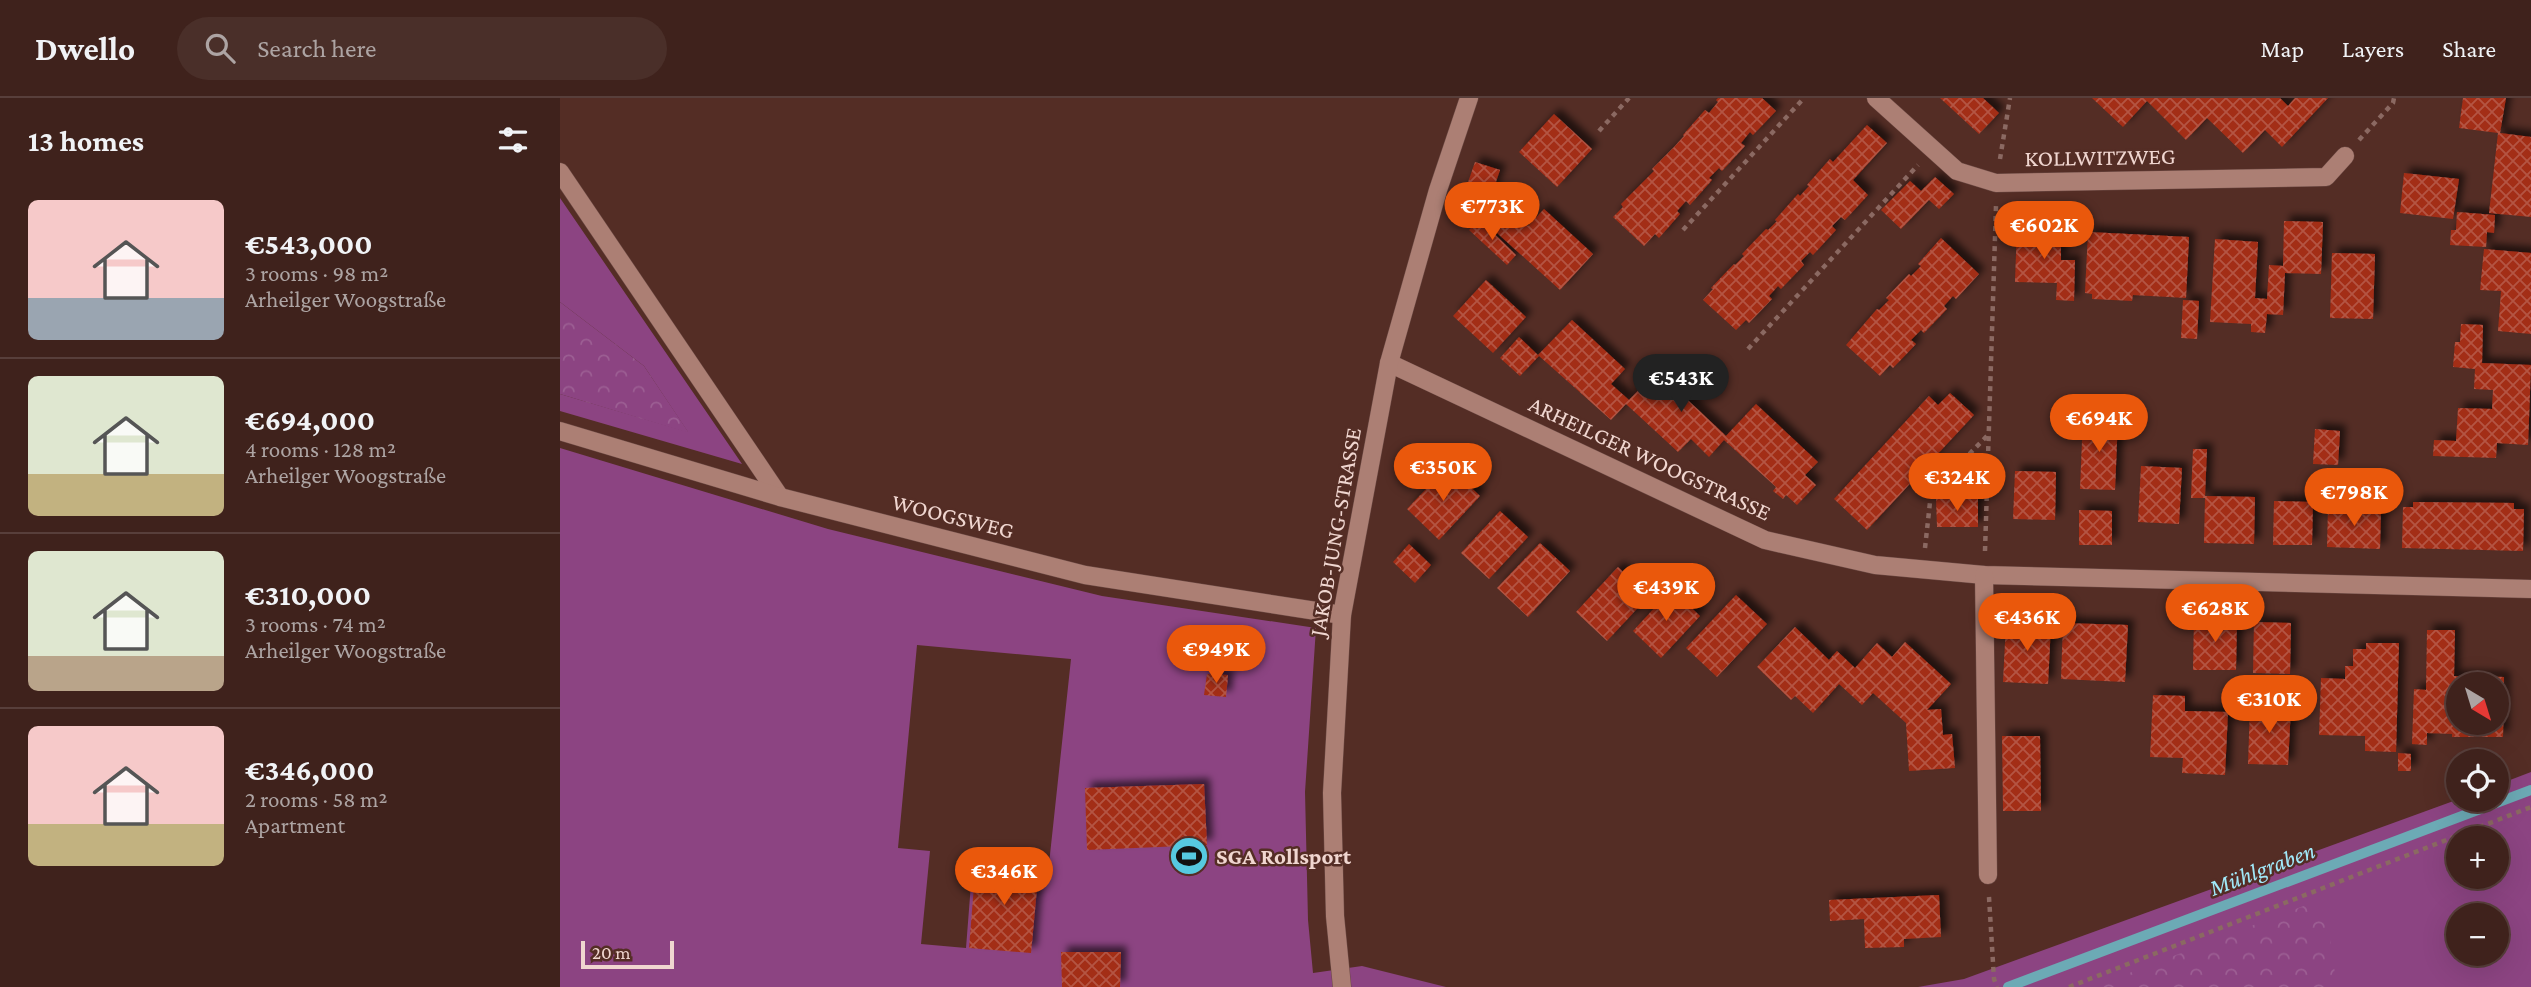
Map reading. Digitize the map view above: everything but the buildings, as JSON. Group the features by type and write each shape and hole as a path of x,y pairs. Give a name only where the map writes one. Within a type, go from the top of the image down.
{"street":[{"name":"JAKOB-JUNG-STRASSE","path":"1342,987 1335,916 1332,793 1342,615 1389,363 1438,190 1469,98"},
{"name":"KOLLWITZWEG","path":"1876,98 1956,171 1996,183 2326,177 2345,156"},
{"path":"560,172 780,497"},
{"name":"ARHEILGER WOOGSTRASSE","path":"1389,363 1765,540 1875,565 1984,575 2531,590"},
{"name":"WOOGSWEG","path":"560,431 780,497 1100,578 1342,615"},
{"path":"1984,575 1988,875"}],"path":[{"path":"1599,131 1629,98"},
{"path":"1683,230 1804,98"},
{"path":"1984,575 1996,183 2010,98"},
{"path":"2345,156 2393,103 2394,98"},
{"path":"1748,349 1933,149"},
{"path":"1923,570 1931,493 1988,435"},
{"path":"2069,987 2531,807"},
{"path":"1988,875 1994,979 1997,987"}],"green space":[{"path":"560,198 742,464 560,411 560,394 688,432 644,366 560,302"},
{"path":"560,302 644,366 689,433 560,394"},
{"path":"560,448 828,529 1102,596 1316,628 1305,792 1308,920 1313,973 1362,966 1446,987 560,987","holes":["917,645 1071,659 1049,864 973,858 966,948 921,944 930,851 898,848"]},
{"path":"2531,772 2531,987 1918,987 1964,979 2446,804 2446,812 2509,812 2509,780"},
{"path":"2324,898 2337,987 2093,987"}],"waterway":[{"name":"Mühlgraben","path":"2008,987 2531,790"}],"place":[{"name":"SGA Rollsport","path":"1189,856"}]}
